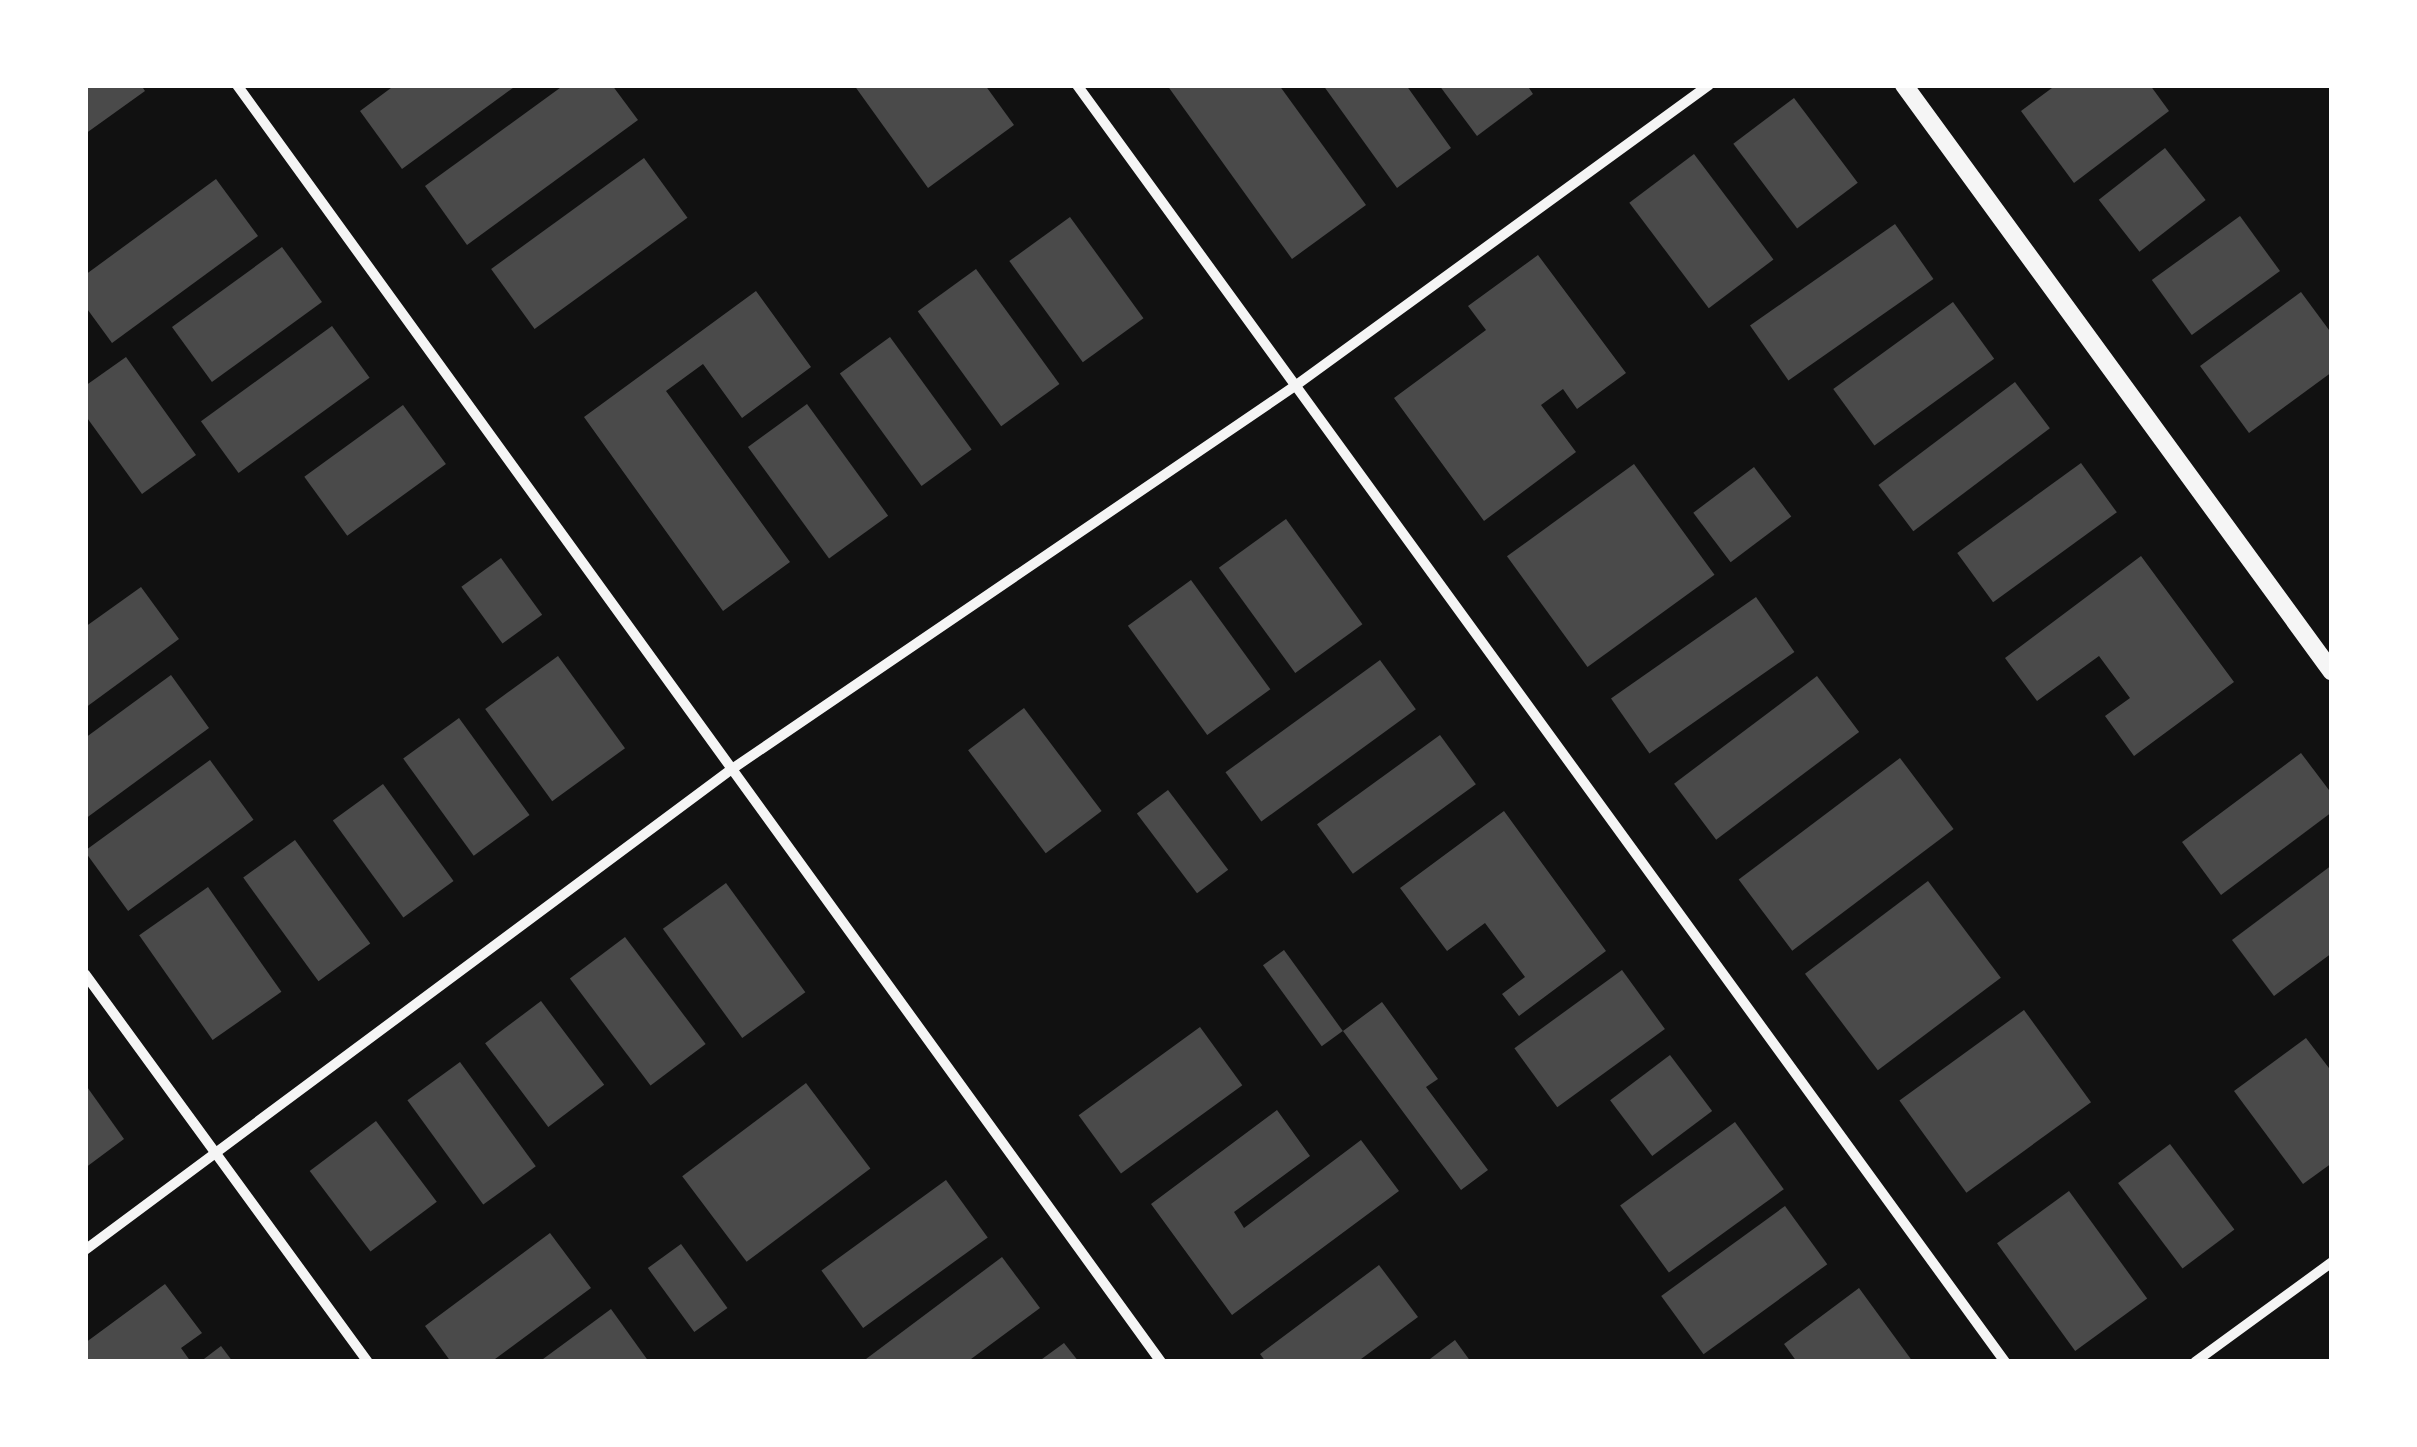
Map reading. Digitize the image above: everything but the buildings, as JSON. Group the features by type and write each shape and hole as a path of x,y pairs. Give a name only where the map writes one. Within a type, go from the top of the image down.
{"street":[{"path":"237,85 1161,1362"},
{"path":"1076,85 2005,1362"},
{"path":"85,1250 732,770 1295,386 1709,85"},
{"path":"1904,85 2332,672"},
{"path":"85,974 368,1362"},
{"path":"2194,1362 2332,1262"}]}
